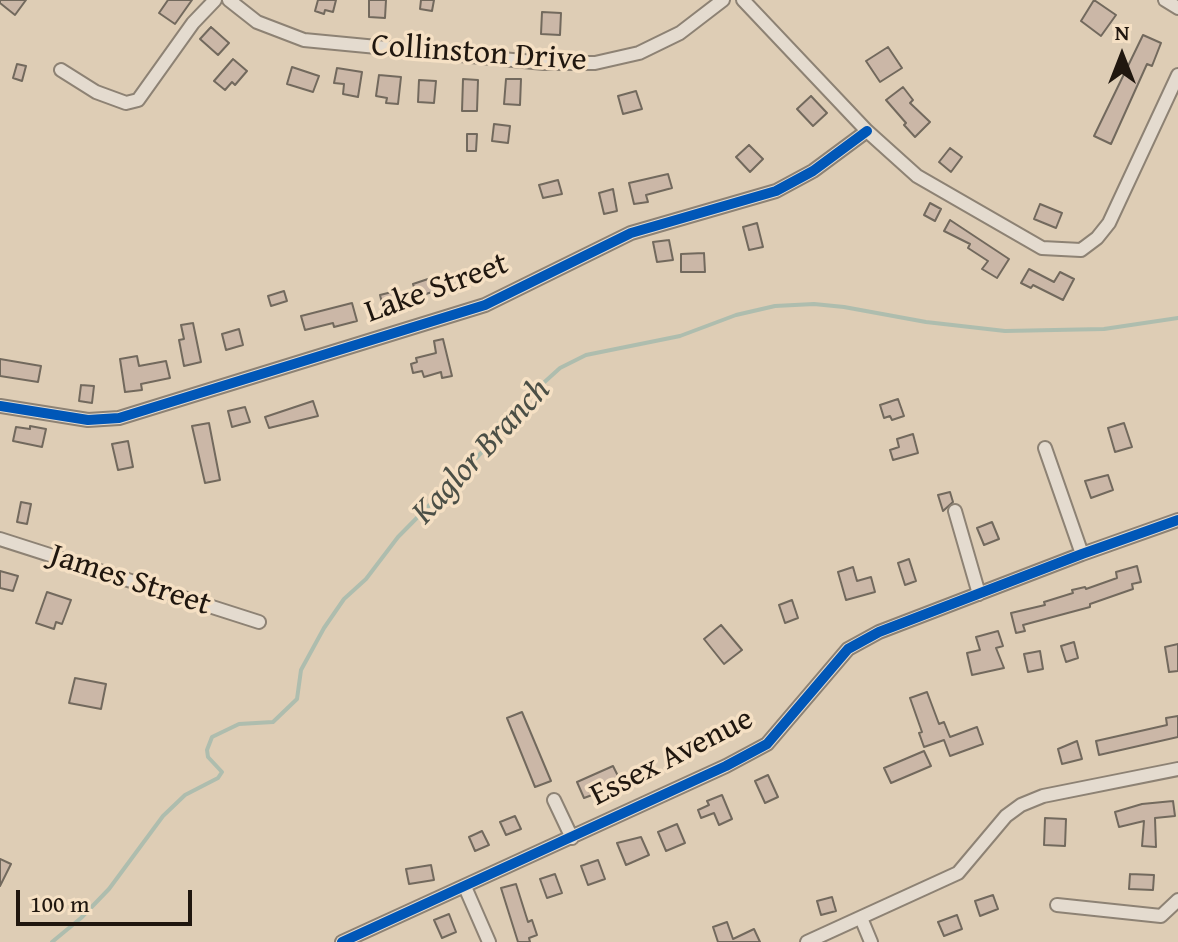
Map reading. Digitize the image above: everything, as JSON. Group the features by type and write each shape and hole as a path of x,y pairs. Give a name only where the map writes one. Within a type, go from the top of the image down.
{"street":[{"path":"61,70 96,92 126,103 138,100 193,23 215,0"},
{"name":"Collinston Drive","path":"229,0 257,22 304,40 544,63 595,63 639,53 680,33 723,0"},
{"path":"743,0 867,131 917,176 1042,248 1081,250 1097,238 1109,223 1178,75"},
{"path":"1165,0 1178,8"},
{"name":"Lake Street","path":"0,406 88,420 119,418 485,305 631,233 776,191 813,171 867,131"},
{"path":"1045,448 1082,554"},
{"path":"955,511 979,594"},
{"name":"Essex Avenue","path":"342,942 572,838 767,744 848,649 879,632 1178,520"},
{"name":"James Street","path":"0,539 259,622"},
{"path":"807,942 958,873 1006,816 1021,805 1043,796 1178,769"},
{"path":"554,800 572,838"},
{"path":"465,887 489,942"},
{"path":"1057,905 1161,916 1178,900"},
{"path":"861,918 871,942"}],"building":[{"path":"0,0 26,0 15,15"},
{"path":"168,0 192,0 175,24 159,13"},
{"path":"318,0 336,0 333,12 325,10 324,14 315,11"},
{"path":"369,0 386,0 385,18 369,17"},
{"path":"421,0 434,0 432,11 420,9"},
{"path":"1094,0 1116,15 1101,36 1081,21"},
{"path":"542,12 561,13 560,35 541,34"},
{"path":"211,27 229,43 218,55 200,39"},
{"path":"1143,35 1161,43 1152,66 1147,64 1111,144 1094,136"},
{"path":"888,47 902,68 880,82 866,61"},
{"path":"233,59 247,71 235,85 232,82 225,90 214,81"},
{"path":"17,64 26,66 22,81 13,78"},
{"path":"292,67 319,76 313,92 287,84"},
{"path":"337,68 362,72 358,97 343,94 344,84 334,83"},
{"path":"379,75 401,77 398,104 386,103 387,98 376,96"},
{"path":"463,79 478,80 477,111 462,111"},
{"path":"506,79 521,79 520,105 504,104"},
{"path":"419,80 436,81 434,103 418,102"},
{"path":"903,87 913,100 910,103 930,122 915,137 886,100"},
{"path":"636,91 642,109 623,114 618,96"},
{"path":"811,96 827,113 813,126 797,109"},
{"path":"494,124 510,126 508,143 492,141"},
{"path":"467,134 477,134 476,151 467,151"},
{"path":"749,145 763,159 750,172 736,157"},
{"path":"950,148 962,157 951,172 939,162"},
{"path":"668,174 672,188 646,195 648,202 634,204 629,183"},
{"path":"558,180 562,194 543,198 539,185"},
{"path":"613,189 617,211 604,214 599,193"},
{"path":"930,203 941,209 935,221 924,215"},
{"path":"1040,204 1062,213 1056,228 1034,219"},
{"path":"950,220 1009,259 997,278 982,269 988,261 968,248 970,244 944,231"},
{"path":"757,223 763,247 749,250 743,227"},
{"path":"669,240 673,260 657,262 653,242"},
{"path":"704,253 705,272 681,272 681,254"},
{"path":"1029,269 1054,282 1060,272 1074,279 1063,300 1033,285 1031,288 1021,283"},
{"path":"434,277 438,290 417,297 413,284"},
{"path":"284,291 287,301 271,306 268,296"},
{"path":"396,291 400,306 384,311 380,295"},
{"path":"352,303 357,321 305,330 301,316"},
{"path":"193,323 201,362 184,366 179,340 184,339 181,325"},
{"path":"239,329 243,345 226,350 222,334"},
{"path":"443,339 452,376 442,378 441,372 424,377 422,371 413,373 411,364 417,362 416,358 436,353 434,341"},
{"path":"137,356 139,366 166,361 170,378 141,384 142,390 125,392 120,359"},
{"path":"0,359 41,366 38,382 0,376"},
{"path":"81,385 94,386 92,403 79,401"},
{"path":"898,399 904,416 892,420 890,416 884,418 880,405"},
{"path":"313,401 318,416 269,428 265,417"},
{"path":"245,407 250,422 232,427 228,411"},
{"path":"209,423 220,480 205,483 192,426"},
{"path":"1124,423 1132,447 1115,452 1108,428"},
{"path":"30,426 46,429 42,447 13,441 16,427 30,429"},
{"path":"913,434 918,453 893,460 890,450 899,447 897,439"},
{"path":"128,441 133,467 118,470 112,444"},
{"path":"1108,475 1113,490 1091,498 1085,481"},
{"path":"950,492 953,502 943,511 938,495"},
{"path":"21,502 31,504 27,524 17,522"},
{"path":"992,522 999,539 984,545 977,528"},
{"path":"909,559 916,581 905,585 898,563"},
{"path":"1137,566 1141,582 1132,584 1133,589 1090,604 1090,607 1023,625 1025,631 1016,633 1011,613 1045,605 1044,602 1073,593 1072,590 1086,589 1117,578 1116,572"},
{"path":"853,567 857,581 871,577 875,592 846,600 838,572"},
{"path":"0,571 18,576 13,591 0,588"},
{"path":"47,592 71,600 62,624 56,622 54,629 36,623"},
{"path":"792,600 798,618 785,623 779,605"},
{"path":"721,625 742,650 724,664 704,639"},
{"path":"998,631 1003,646 996,648 1004,668 972,675 967,653 980,650 976,637"},
{"path":"1074,642 1078,658 1066,662 1061,646"},
{"path":"1178,644 1178,671 1169,672 1165,647"},
{"path":"1040,651 1043,669 1028,672 1024,654"},
{"path":"75,678 106,684 101,709 69,703"},
{"path":"927,692 939,724 944,722 950,737 977,727 983,744 950,756 944,740 924,747 910,698"},
{"path":"522,712 551,781 535,787 507,718"},
{"path":"1178,716 1178,737 1099,755 1096,741 1167,725 1166,718"},
{"path":"1077,741 1082,759 1062,764 1058,749"},
{"path":"924,751 931,766 891,783 884,768"},
{"path":"613,766 622,784 584,798 577,782"},
{"path":"768,775 778,797 765,803 755,781"},
{"path":"722,795 732,819 719,825 714,813 701,818 698,810 709,805 707,801"},
{"path":"1173,801 1175,816 1155,818 1156,847 1142,846 1144,821 1119,827 1115,812 1142,804"},
{"path":"515,816 521,829 506,835 500,822"},
{"path":"1045,818 1066,819 1065,846 1044,845"},
{"path":"677,824 685,843 666,851 658,832"},
{"path":"482,831 489,845 475,851 469,837"},
{"path":"641,837 649,855 626,865 617,843"},
{"path":"0,859 11,864 0,886"},
{"path":"598,860 605,879 588,885 581,866"},
{"path":"431,865 434,880 409,884 406,869"},
{"path":"555,874 562,893 547,898 540,879"},
{"path":"1130,874 1154,875 1153,890 1129,889"},
{"path":"516,884 528,922 532,920 537,935 529,938 530,942 518,942 501,888"},
{"path":"993,895 998,909 980,916 975,901"},
{"path":"832,897 836,911 821,915 817,901"},
{"path":"449,914 456,932 442,938 434,920"},
{"path":"957,915 962,929 944,936 938,922"},
{"path":"727,922 733,939 754,929 760,942 718,942 713,927"}],"waterway":[{"name":"Kaglor Branch","path":"52,942 109,889 163,816 185,795 218,778 222,772 208,757 212,737 239,724 273,722 297,699 301,670 344,599 366,579 398,537 484,450 497,425 560,368 586,355 680,336 736,315 775,306 814,304 844,307 926,322 1005,331 1104,329 1178,318"}],"cycle path":[{"path":"0,406 88,420 119,418 485,305 631,233 776,191 813,171 867,131"},
{"path":"342,942 726,766 767,744 848,649 879,632 1178,520"}]}
